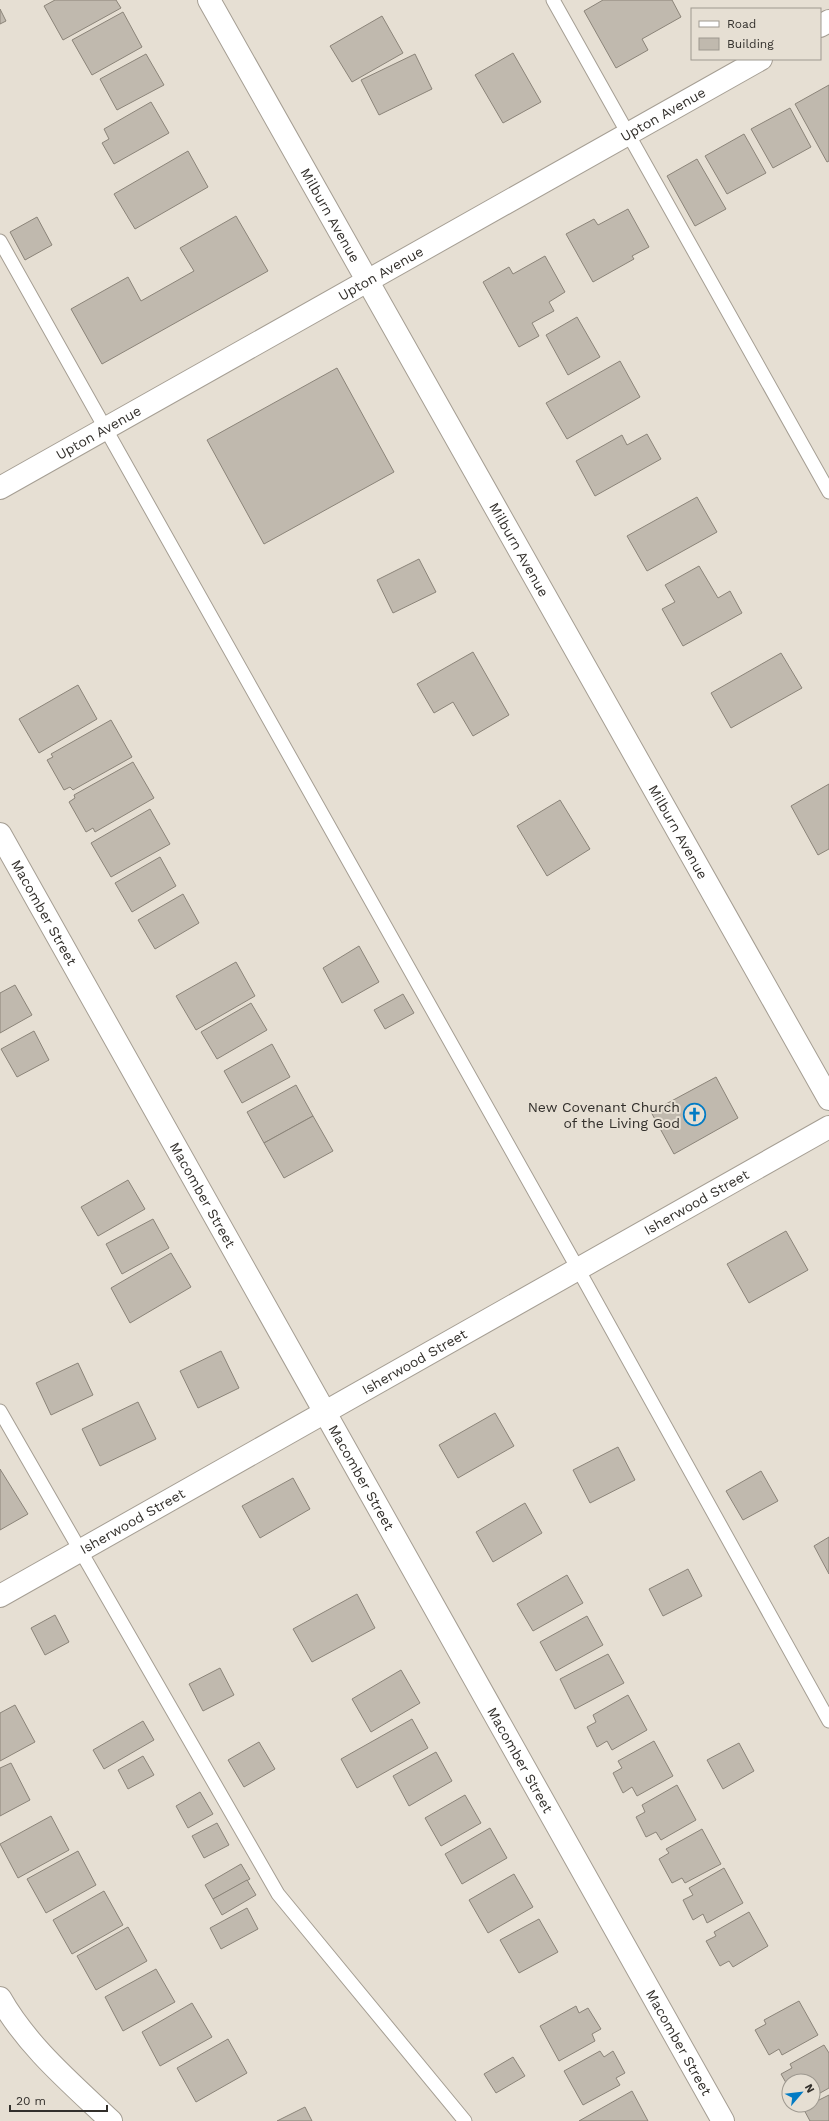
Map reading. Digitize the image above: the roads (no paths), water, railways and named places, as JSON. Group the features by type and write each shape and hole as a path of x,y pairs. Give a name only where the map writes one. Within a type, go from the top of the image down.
{"street":[{"name":"Milburn Avenue","path":"209,0 829,1099"},
{"name":"Upton Avenue","path":"0,488 760,60"},
{"name":"Macomber Street","path":"0,834 723,2121"},
{"name":"Isherwood Street","path":"0,1596 829,1127"},
{"path":"0,1998 12,2019 60,2073 111,2121"}],"lane":[{"path":"553,0 829,492"},
{"path":"0,241 578,1269 829,1721"},
{"path":"0,1410 278,1894 465,2121"}],"place":[{"name":"New Covenant Church of the Living God","path":"695,1115"}]}
